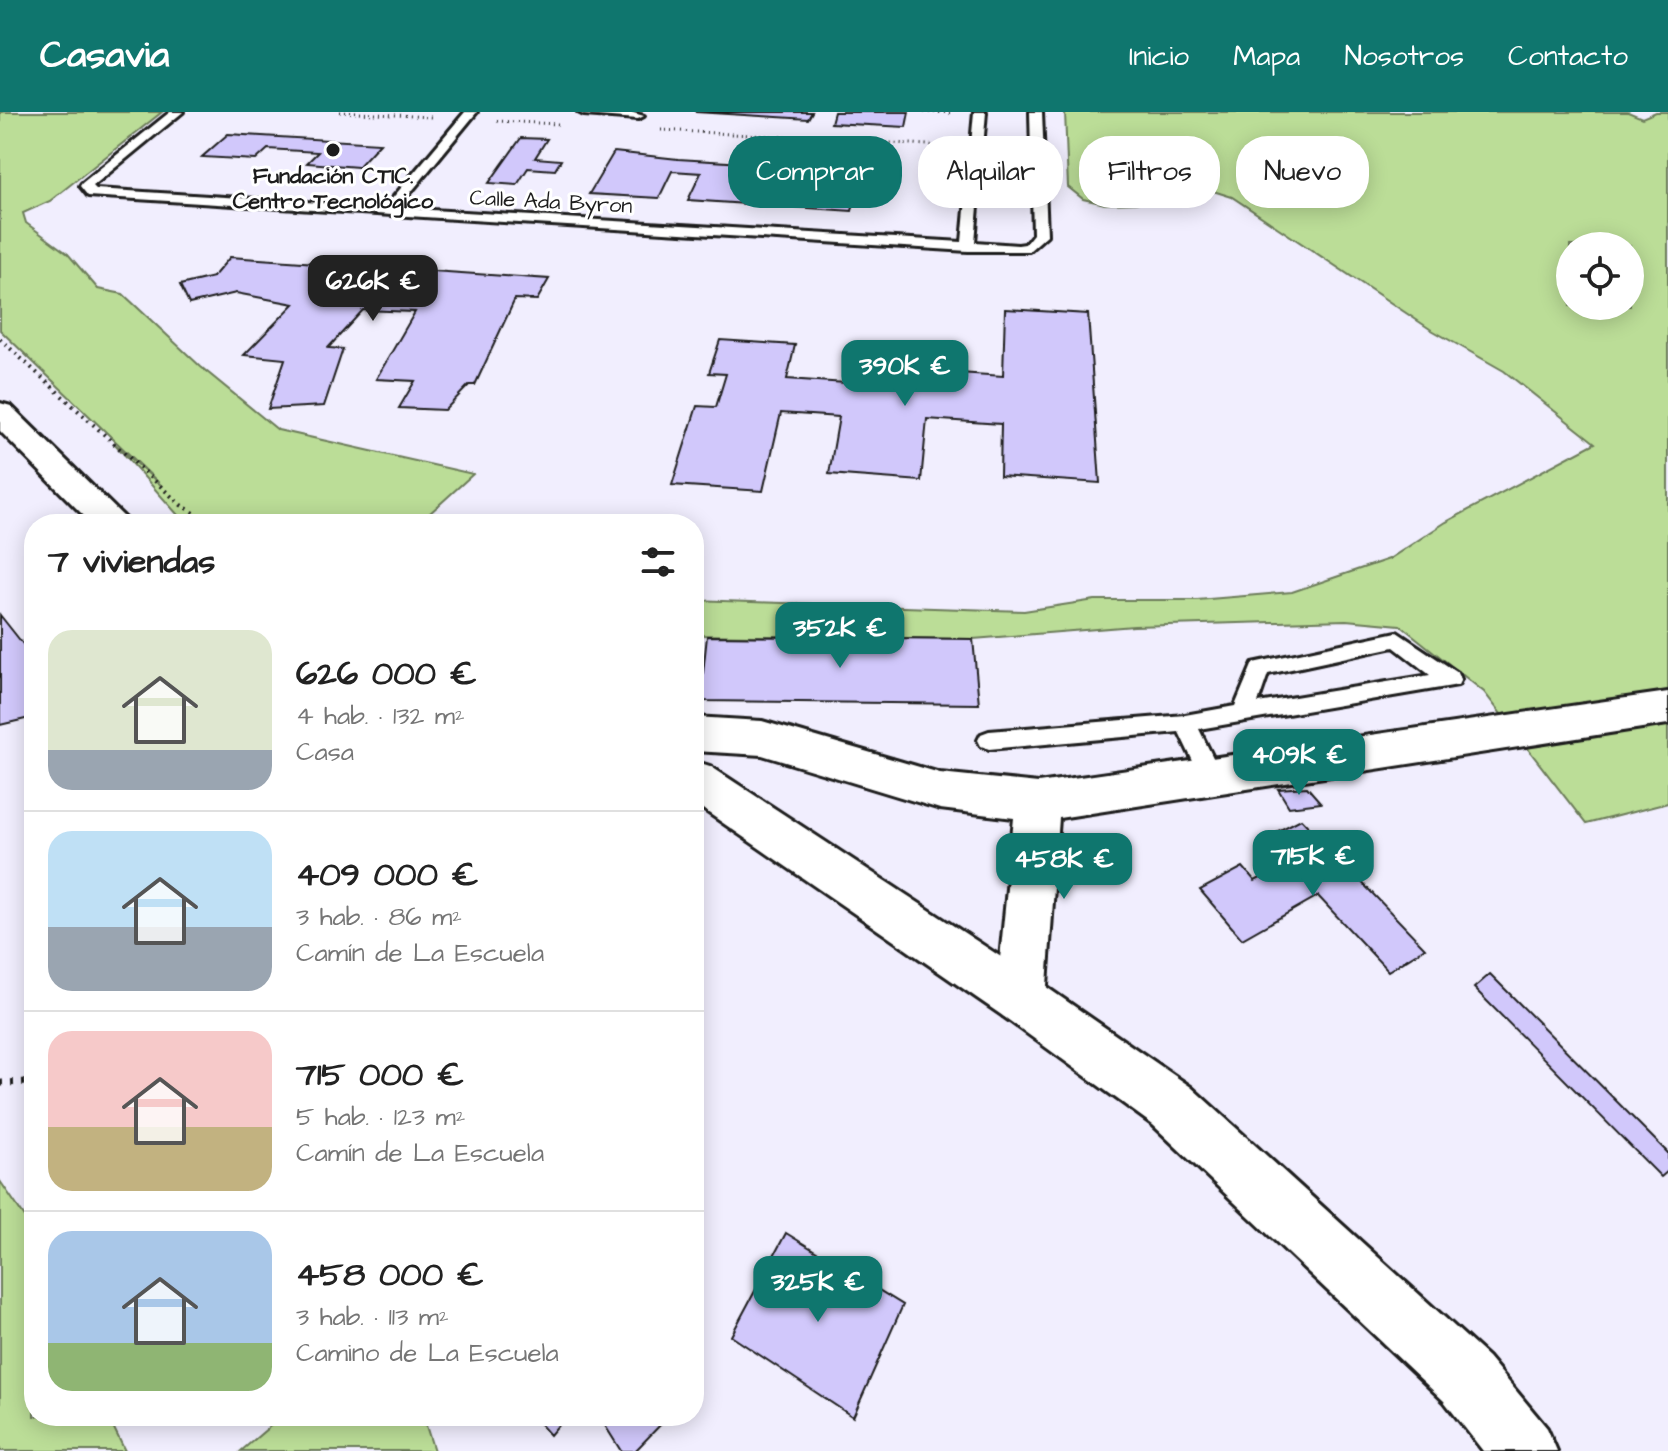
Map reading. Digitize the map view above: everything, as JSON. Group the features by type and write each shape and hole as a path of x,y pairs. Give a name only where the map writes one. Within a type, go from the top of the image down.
{"main road":[{"path":"0,413 103,514"},
{"path":"704,735 762,738 940,791 1038,802 1668,708"},
{"path":"704,786 1021,999 1172,1106 1466,1379 1524,1451"},
{"path":"1021,999 1038,802"}],"lane":[{"name":"Calle Ada Byron","path":"177,112 86,186 92,193 1018,249 1029,247 1040,235 1036,112"},
{"path":"388,212 471,112"},
{"path":"584,112 638,116"},
{"path":"968,247 980,112"},
{"path":"989,740 1185,723 1243,714 1451,679 1397,639 1260,668 1243,714"},
{"path":"1185,723 1211,776"}],"path":[{"path":"924,112 952,113"},
{"path":"0,339 181,505 196,514"},
{"path":"0,1083 24,1082"}],"green space":[{"path":"0,112 162,112 50,201 23,213 26,223 68,254 98,289 123,294 201,367 278,430 473,474 429,514 177,514 115,444 163,487 0,330"},
{"path":"1065,112 1628,112 1642,118 1656,112 1668,112 1668,803 1586,824 1484,692 1400,625 1346,620 1134,626 973,639 704,635 704,600 1024,611 1095,600 1197,600 1292,592 1389,559 1446,522 1595,443 1504,371 1430,329 1248,208 1369,208 1369,136 1236,136 1236,200 1220,193 1220,136 1079,136 1079,196 1068,187"},
{"path":"0,1181 24,1216 24,1426 113,1426 125,1451 0,1451"},
{"path":"270,1426 426,1426 434,1451 241,1451"}],"building":[{"path":"695,112 812,112 808,119"},
{"path":"834,112 909,112 906,127 831,123"},
{"name":"Fundación CTIC. Centro Tecnológico","path":"228,134 380,143 358,167 307,163 318,152 268,149 256,160 202,157"},
{"path":"521,138 547,139 535,158 561,160 555,170 528,168 517,185 489,183"},
{"path":"614,152 728,162 728,203 688,200 701,173 672,171 659,198 589,194"},
{"path":"807,208 853,208 852,211"},
{"path":"230,257 549,279 537,300 515,299 475,385 469,385 445,410 399,408 415,381 376,379 415,312 363,310 328,348 343,349 324,406 268,409 285,359 244,355 294,304 236,293 189,304 180,285 213,277"},
{"path":"1005,309 1088,314 1100,483 1000,476 1001,424 927,419 921,481 829,474 839,417 781,413 763,491 672,485 697,406 716,407 726,374 709,373 720,340 795,345 787,379 846,383 854,343 932,348 930,371 1003,376"},
{"path":"0,615 24,645 24,719 0,725"},
{"path":"707,636 973,639 979,704 704,701"},
{"path":"1307,787 1321,803 1289,807 1278,789"},
{"path":"1301,819 1425,948 1388,971 1318,896 1242,939 1200,890 1243,867 1255,881 1301,857 1278,831"},
{"path":"1490,974 1668,1153 1668,1171 1661,1177 1474,988"},
{"path":"786,1233 903,1305 853,1417 731,1336"},
{"path":"542,1426 558,1426 550,1435"},
{"path":"605,1426 659,1426 635,1451 621,1451"}],"place":[{"name":"Fundación CTIC. Centro Tecnológico","path":"333,150"}]}
